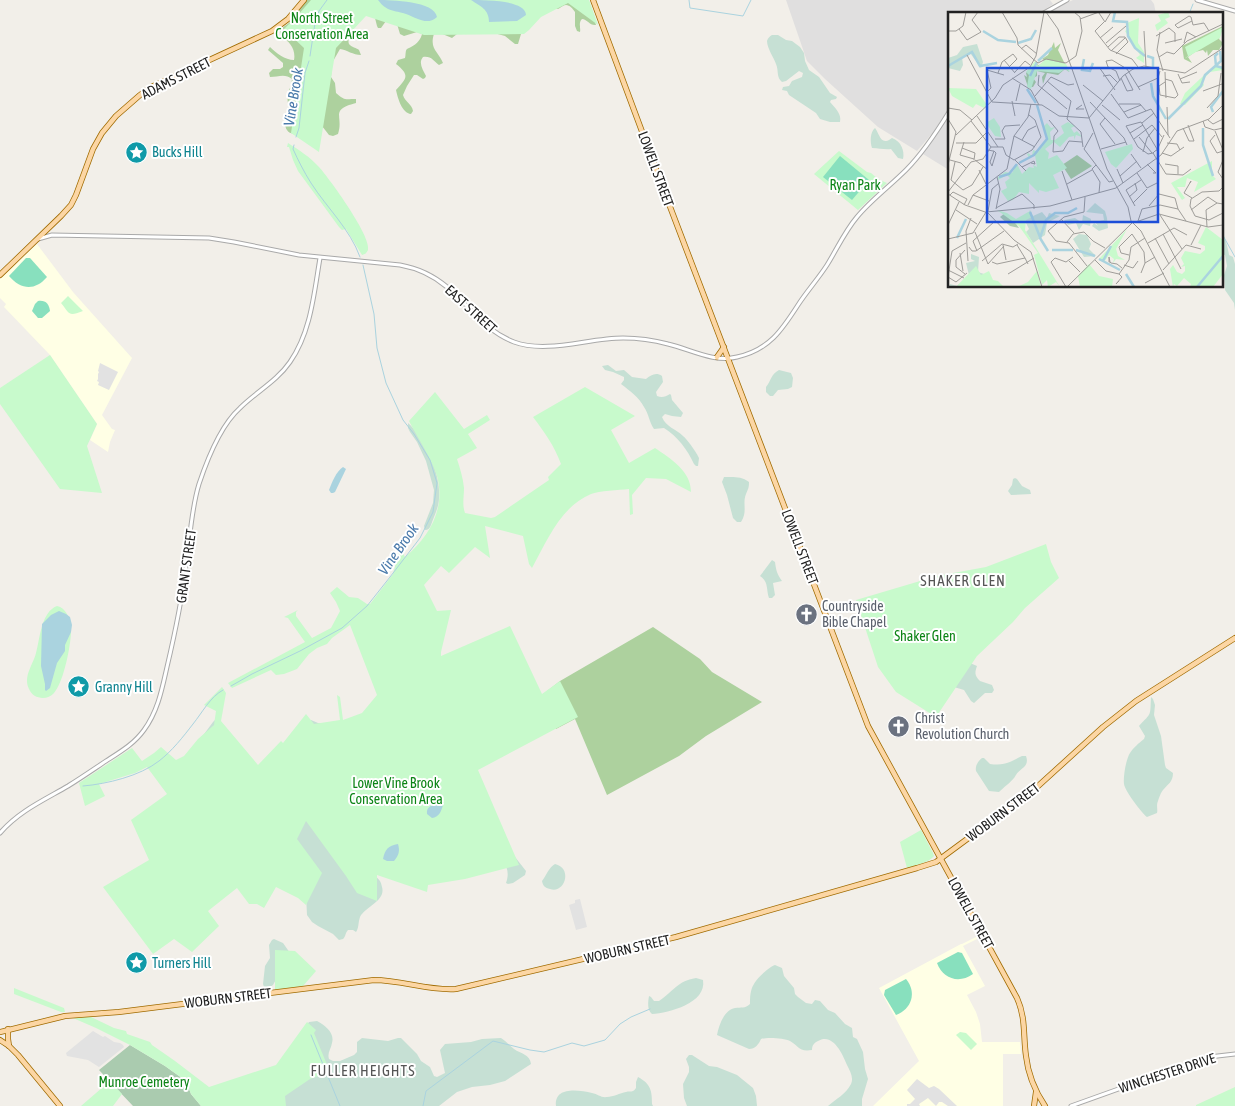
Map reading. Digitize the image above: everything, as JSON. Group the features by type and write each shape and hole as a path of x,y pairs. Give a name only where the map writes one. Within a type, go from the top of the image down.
{"main road":[{"name":"ADAMS STREET","path":"0,274 61,216 73,201 102,133 113,119 131,102 149,88 272,31 288,19 304,0"},
{"name":"LOWELL STREET","path":"593,0 868,726 1018,1000 1024,1020 1028,1067 1036,1091 1045,1106"},
{"path":"717,358 724,347"},
{"name":"WOBURN STREET","path":"0,1032 65,1016 120,1012 374,980 387,980 438,989 456,989 676,937 930,864 1037,787 1122,710 1235,638"},
{"path":"8,1029 9,1046"},
{"path":"0,1040 23,1060 60,1106"},
{"path":"1034,1106 1036,1091"}],"street":[{"path":"1046,12 1067,0"},
{"path":"1197,0 1235,11"},
{"name":"EAST STREET","path":"36,241 53,234 209,238 290,254 391,264 415,269 434,278 446,286 488,327 503,337 523,344 550,346 630,338 668,344 717,358 736,358 764,347 786,325 857,217 919,156 948,114"},
{"path":"51,226 53,234"},
{"name":"GRANT STREET","path":"0,833 22,813 70,785 130,746 143,732 152,718 159,700 179,612 199,484 227,422 243,405 278,376 297,352 310,316 320,258"},
{"name":"WINCHESTER DRIVE","path":"1071,1106 1191,1063 1210,1057 1235,1054"}],"shaded area":[{"path":"786,0 1050,0 1053,4 1041,12 948,12 948,109 936,129 917,151 878,127 807,61"},
{"path":"1073,0 1151,0 1156,12 1050,12"},
{"path":"778,35 792,41 800,47 804,53 809,70 819,77 830,93 837,97 830,102 839,114 840,122 820,119 816,113 789,95 787,91 782,90 783,87 789,86 792,81 802,77 803,73 799,71 786,81 782,82 780,80 776,64 767,44 769,37"},
{"path":"948,116 948,169 923,154"},
{"path":"875,128 884,141 892,138 898,141 903,150 903,159 898,158 891,149 872,148 871,137"},
{"path":"1222,230 1229,255 1233,257 1235,264 1235,310 1234,303 1225,290 1224,275 1227,266 1225,255 1222,254"},
{"path":"37,244 73,292 132,358 102,415 112,429 115,430 108,452 90,440 97,424 50,355 4,307 6,304 0,298 0,279"},
{"path":"100,363 118,372 109,390 98,385"},
{"path":"608,365 616,371 624,370 632,377 646,379 654,374 662,376 663,382 656,392 657,396 664,397 670,394 672,400 683,413 681,417 665,414 662,417 666,423 683,436 692,446 699,458 698,466 694,464 685,448 674,435 664,428 654,429 640,400 621,384 624,377 605,370 602,366"},
{"path":"779,370 791,373 793,378 792,387 778,390 773,396 770,396 766,392 766,387"},
{"path":"408,423 421,438 431,458 438,479 438,505 431,526 426,530 424,526 433,503 434,490 426,461 408,428"},
{"path":"724,477 740,478 749,482 741,522 737,522 733,518 722,482"},
{"path":"1015,478 1022,486 1030,490 1031,494 1011,495 1008,491"},
{"path":"772,560 775,562 777,572 782,581 773,583 775,595 769,598 766,583 760,576"},
{"path":"970,663 977,666 976,674 978,679 992,685 994,690 992,693 985,693 974,703 964,690 954,687"},
{"path":"1151,697 1155,705 1154,715 1161,736 1165,765 1173,773 1173,776 1160,795 1157,803 1157,813 1147,817 1130,796 1124,781 1125,768 1131,751 1145,736 1139,726 1150,714"},
{"path":"215,720 245,790 308,721 327,724 378,873 376,877 382,887 381,896 360,917 356,932 348,930 343,939 339,940 333,934 312,922 307,915 306,895 196,745"},
{"path":"1026,756 1026,765 999,792 989,791 976,771 977,764 982,758 990,764 1000,764"},
{"path":"515,857 526,871 525,875 508,884 506,883 508,877 503,860"},
{"path":"555,864 561,866 564,870 565,880 560,888 555,890 546,887 542,881 549,869"},
{"path":"580,899 587,927 576,930 569,905 575,903 575,900"},
{"path":"978,936 979,938 963,946 985,986 967,995 980,1024 982,1042 1020,1042 1021,1054 1003,1054 1003,1106 873,1106 919,1061 879,988"},
{"path":"274,939 283,943 290,953 273,985 264,987 265,966 270,958 269,945"},
{"path":"775,965 782,968 784,976 794,988 795,994 798,997 806,1003 812,1004 815,1000 820,1001 828,1010 835,1013 845,1024 852,1028 853,1037 857,1039 863,1052 868,1079 862,1099 862,1106 828,1106 846,1091 852,1079 840,1051 833,1042 823,1039 814,1044 812,1050 807,1050 801,1049 787,1040 764,1038 755,1047 749,1049 717,1035 725,1015 731,1009 745,1007 750,1004 753,986 760,976"},
{"path":"696,978 703,980 703,988 693,1001 668,1012 652,1014 650,1012 648,1006 649,996 654,1001 659,1001 680,984"},
{"path":"317,1021 331,1033 333,1039 329,1059 333,1061 340,1061 354,1055 357,1052 357,1042 362,1038 388,1041 401,1038 417,1054 421,1061 430,1067 434,1076 437,1077 445,1073 440,1050 445,1044 501,1038 514,1049 527,1056 531,1064 505,1081 472,1087 457,1092 439,1106 278,1106 306,1026 309,1022"},
{"path":"93,1031 114,1042 120,1043 124,1047 99,1067 88,1060 67,1056 66,1053"},
{"path":"689,1055 709,1066 737,1075 753,1088 757,1106 687,1106 684,1098 683,1084 689,1072 686,1059"},
{"path":"638,1077 646,1082 650,1088 653,1106 556,1106 556,1100 559,1095 568,1091 587,1092 605,1097 632,1091 636,1088"},
{"path":"917,1079 929,1088 934,1086 939,1089 957,1106 948,1106 939,1102 936,1106 928,1098 919,1104 920,1106 907,1106 907,1104 916,1100 907,1090"}],"green space":[{"name":"North Street Conservation Area","path":"307,0 378,0 526,9 588,0 596,25 582,19 580,32 577,31 575,12 567,5 558,9 549,7 521,34 518,44 515,44 505,36 494,33 457,34 452,38 440,33 434,34 434,47 443,63 439,65 430,58 423,57 421,64 426,76 425,78 414,75 403,95 413,111 411,114 405,111 398,97 396,90 405,79 405,74 396,64 398,60 405,58 406,50 420,40 422,34 417,32 404,36 400,34 397,24 386,21 381,28 378,28 375,18 364,15 355,25 348,41 350,45 359,50 361,55 340,49 332,63 331,77 335,83 336,93 345,99 356,99 356,103 340,111 338,134 329,135 322,126 295,134 287,130 285,124 289,114 287,94 292,79 284,76 270,77 269,73 273,69 283,67 283,63 268,50 270,47 278,54 294,60 292,46 281,37 280,32"},
{"name":"North Street Conservation Area","path":"311,0 589,0 598,25 568,3 541,17 524,34 424,35 366,16 336,48 319,152 291,133 304,48 284,29"},
{"path":"288,143 316,163 340,195 363,233 368,250 365,254 362,255 346,229 342,230 339,227 298,171 289,147 287,147"},
{"name":"Ryan Park","path":"839,151 867,172 887,183 858,210 814,174"},
{"path":"840,156 869,180 852,200 823,177"},
{"path":"26,258 30,258 47,277 33,287 18,284 9,276"},
{"path":"68,296 83,311 75,314 68,312 61,303"},
{"path":"38,301 48,304 50,309 42,318 38,318 32,311"},
{"path":"50,355 97,424 87,446 102,493 60,489 0,404 0,388"},
{"name":"Lower Vine Brook Conservation Area","path":"585,387 635,416 611,430 629,463 655,448 684,472 688,478 691,492 666,479 646,478 632,495 633,514 630,515 629,489 591,494 571,507 563,516 549,536 532,568 529,564 523,536 485,526 490,558 475,547 449,573 441,566 424,585 437,611 451,610 441,656 510,626 542,694 560,681 578,717 478,770 519,865 465,879 428,885 427,892 377,875 377,901 357,893 306,821 297,839 322,873 306,905 298,898 276,887 264,908 257,904 249,904 237,888 208,911 219,926 192,952 174,939 153,954 103,887 149,860 131,820 167,794 147,767 135,773 99,784 105,796 85,806 79,783 132,748 142,761 161,747 176,760 184,756 198,739 214,725 216,711 204,705 222,687 226,693 221,721 258,765 281,741 283,743 306,714 314,724 340,720 337,695 340,697 343,720 362,713 377,695 350,625 327,644 309,654 297,669 276,675 271,670 232,688 228,683 305,642 288,618 284,617 298,610 296,616 312,638 331,628 340,611 330,593 337,587 349,597 358,598 370,604 393,574 400,548 405,557 421,541 437,511 439,488 437,476 431,462 409,421 435,392 464,429 487,415 490,420 468,434 477,448 457,459 464,484 463,504 465,513 491,518 549,480 548,477 561,464 552,445 533,417"},
{"name":"Shaker Glen","path":"1046,544 1051,562 1059,578 1025,608 977,656 936,717 896,692 878,667 856,600 937,576 986,567"},
{"path":"57,606 65,611 70,620 69,651 58,688 51,696 40,698 31,692 27,680 44,620 52,609"},
{"path":"653,627 700,659 712,672 762,702 706,736 679,756 607,795 575,719 556,729 542,695 560,681"},
{"path":"921,830 934,856 925,862 907,868 900,842"},
{"path":"275,950 295,951 316,971 303,986 275,990"},
{"path":"958,952 962,953 973,974 962,979 947,976 937,963"},
{"path":"906,979 911,989 911,1000 906,1009 896,1015 884,995 885,990"},
{"path":"14,988 64,1008 65,1012 14,994"},
{"path":"89,1016 114,1028 126,1031 127,1034 150,1042 209,1087 276,1065 307,1022 316,1030 314,1033 330,1072 310,1079 285,1096 286,1106 201,1106 191,1094 186,1081 165,1066 130,1045 73,1018"},
{"path":"960,1032 966,1033 977,1044 971,1050 956,1035"},
{"name":"Munroe Cemetery","path":"130,1045 186,1081 191,1094 201,1106 133,1106 99,1070"},
{"path":"110,1081 122,1094 113,1106 81,1106"},
{"path":"1235,1087 1235,1106 1196,1106 1196,1105"}],"water":[{"path":"378,0 412,2 429,8 437,17 429,21 422,20 388,9"},
{"path":"471,0 512,4 519,6 526,15 517,21 489,22 486,11"},
{"path":"343,467 346,469 335,492 331,493 329,490 333,481"},
{"path":"59,611 70,617 71,632 65,645 65,651 57,663 50,688 46,691 41,666 42,624 51,615"},
{"path":"437,801 443,805 439,814 432,818 427,814 428,809"},
{"path":"398,844 399,853 394,861 383,859 388,848"}],"waterway":[{"name":"Vine Brook","path":"310,56 315,23 319,11 327,0"},
{"path":"689,0 690,8 743,16 751,0"},
{"path":"1190,12 1193,4"},
{"name":"Vine Brook","path":"296,137 299,128 305,73 309,61"},
{"name":"Vine Brook","path":"294,145 293,149 308,179 344,228 360,257"},
{"path":"1222,234 1235,257"},
{"name":"Vine Brook","path":"231,686 342,628 367,606 390,577 420,538 433,512 437,483 430,460 403,420 386,383 377,348 374,314 363,265"},
{"name":"Vine Brook","path":"83,786 133,775 159,761 181,739 210,701 223,690"},
{"path":"423,1106 426,1091 493,1041 544,1052 572,1043 584,1046 605,1040 620,1024 650,1009"},
{"path":"311,1035 340,1106"}],"place":[{"name":"Bucks Hill","path":"136,152"},
{"name":"Countryside Bible Chapel","path":"806,614"},
{"name":"Granny Hill","path":"79,687"},
{"name":"Christ Revolution Church","path":"899,726"},
{"name":"Turners Hill","path":"136,963"}],"district":[{"name":"SHAKER GLEN","path":"963,580"},
{"name":"FULLER HEIGHTS","path":"363,1070"}]}
